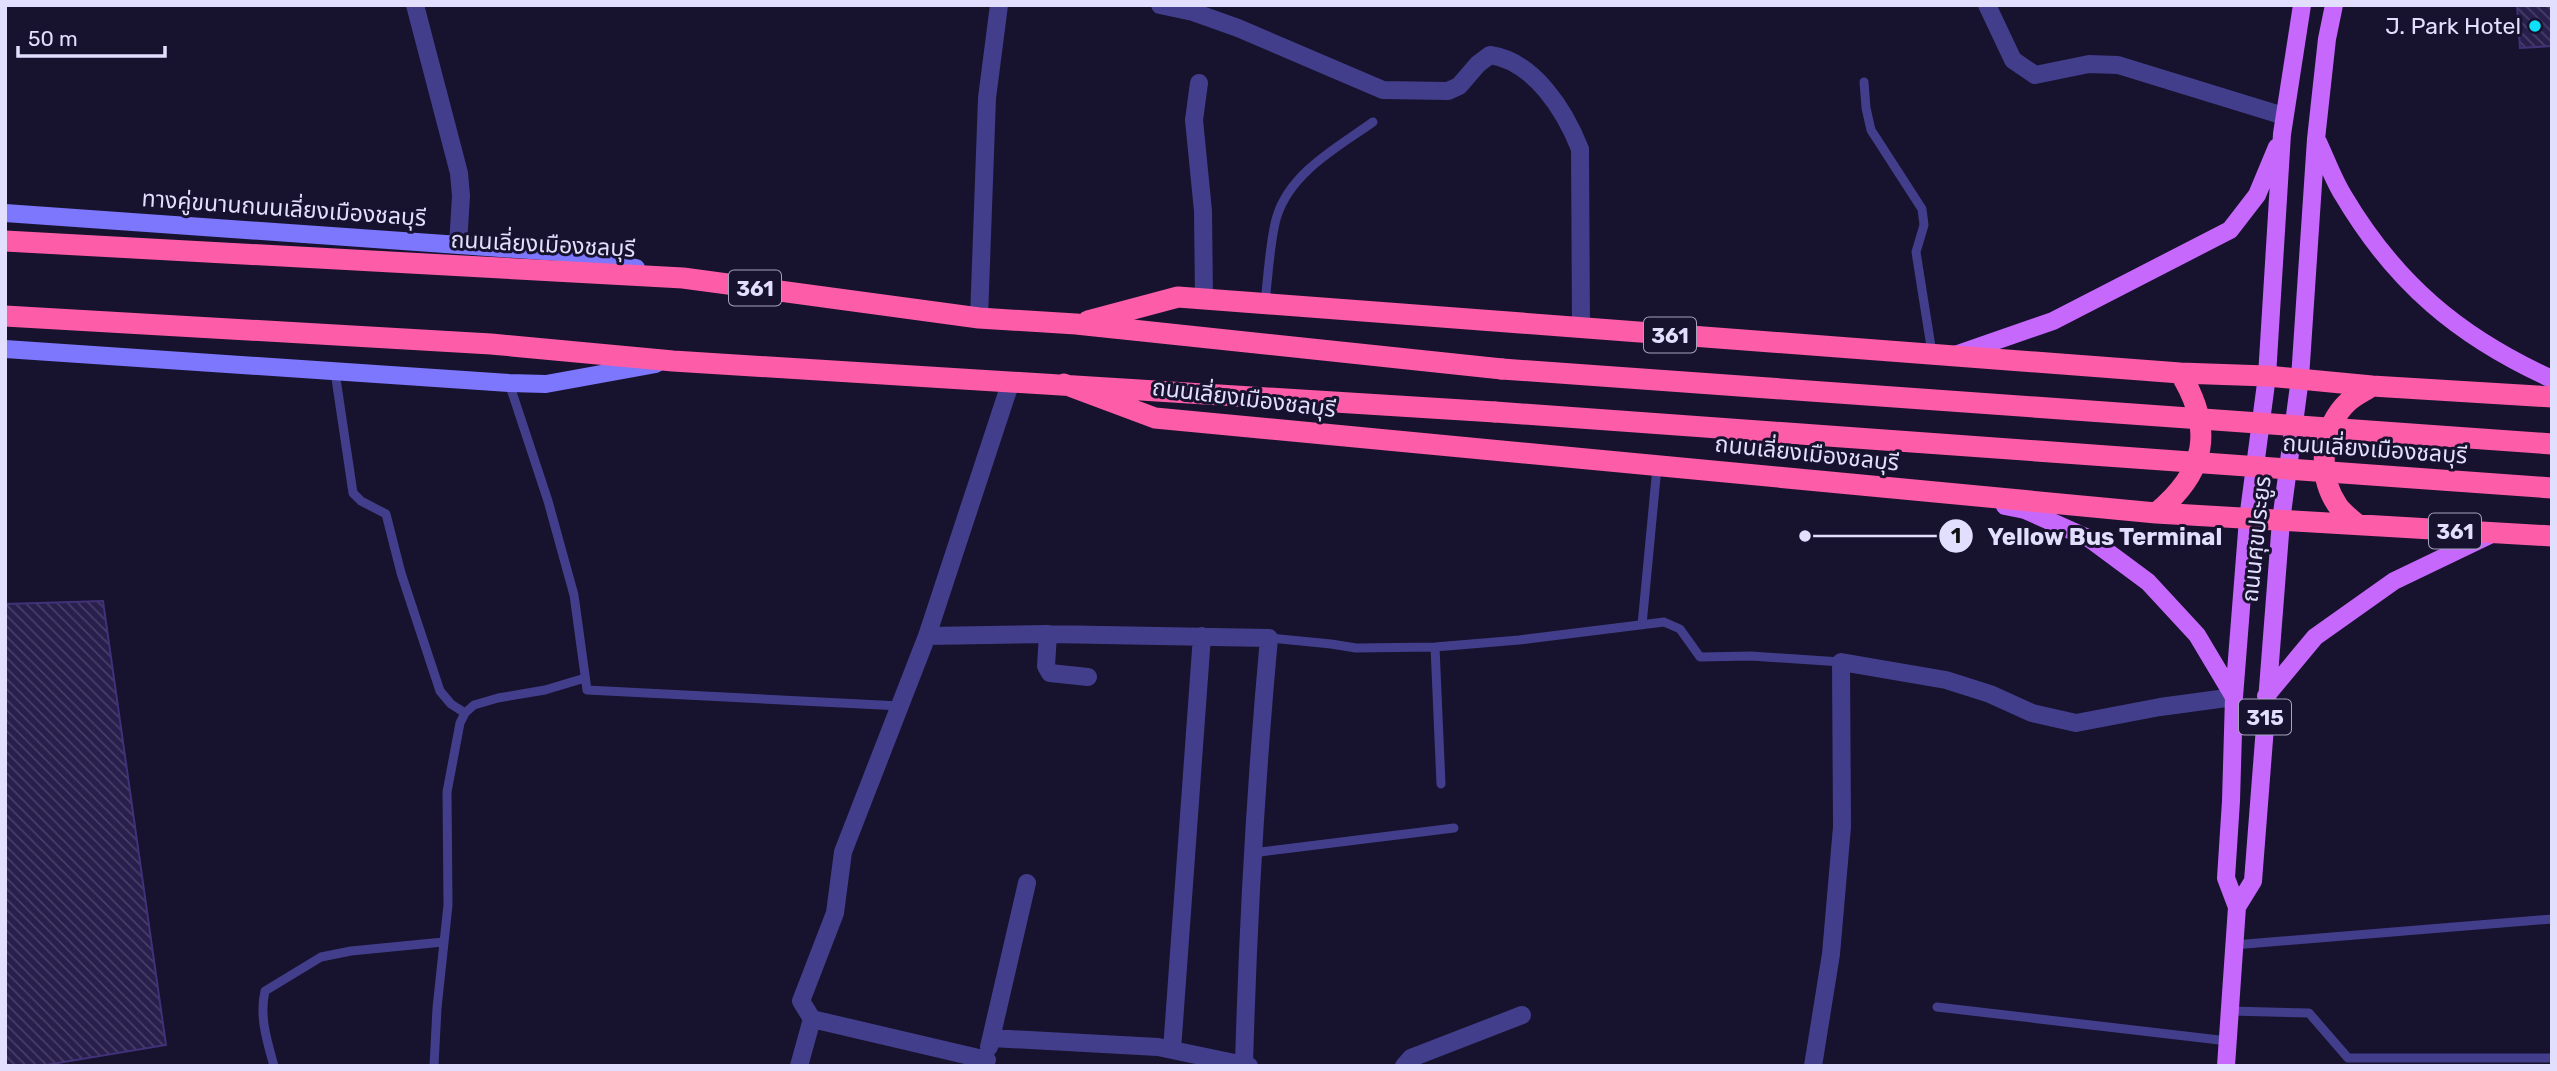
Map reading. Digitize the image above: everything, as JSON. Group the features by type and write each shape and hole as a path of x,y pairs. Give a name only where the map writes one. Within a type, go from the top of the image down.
{"highway":[{"name":"ถนนเลี่ยงเมืองชลบุรี","path":"5,241 683,278 979,318 1076,324 1502,369 2552,444"},
{"name":"ถนนเลี่ยงเมืองชลบุรี","path":"1076,324 1178,297 2180,373 2300,378 2372,386 2552,397"},
{"name":"ถนนเลี่ยงเมืองชลบุรี","path":"5,316 491,344 673,361 1495,412 2552,488"},
{"path":"2156,513 2177,496 2192,474 2200,448 2201,421 2194,396 2180,373"},
{"name":"ถนนเลี่ยงเมืองชลบุรี","path":"1064,384 1155,418 2156,513 2552,536"},
{"path":"2358,525 2337,505 2326,480 2324,451 2332,424 2348,401 2372,386"}],"main road":[{"name":"ถนนศุขประยูร","path":"2226,1066 2236,907 2226,878 2234,697 2248,519 2267,376 2283,125 2302,5"},
{"name":"ถนนศุขประยูร","path":"2236,907 2253,881 2281,521 2300,378 2316,139 2327,39 2334,5"},
{"path":"1955,355 2053,321 2230,230 2257,195 2283,125"},
{"path":"2316,139 2341,193 2374,243 2413,289 2459,328 2509,360 2552,379"},
{"name":"ทางคู่ขนานถนนเลี่ยงเมืองชลบุรี","path":"5,213 558,252 683,278"},
{"name":"361","path":"5,349 547,384 673,361"},
{"path":"1954,494 2025,510 2090,539 2148,582 2197,635 2234,697"},
{"path":"2266,696 2315,637 2394,581 2494,533"}],"street":[{"path":"415,5 459,173 461,196 458,245"},
{"path":"979,318 987,98 999,5"},
{"path":"1160,5 1193,12 1238,28 1383,90 1448,91 1459,86 1478,64 1490,55 1505,57 1519,65 1545,90 1571,125 1580,149 1581,329"},
{"path":"1987,5 2013,60 2035,75 2089,64 2118,65 2283,125"},
{"path":"1199,83 1194,120 1203,211 1204,299"},
{"path":"799,1066 811,1019 801,1001 835,913 843,852 927,636 1011,381"},
{"path":"927,636 1048,634 1269,638 1252,853 1246,1065 1223,1063 1158,1047 992,1038"},
{"path":"1048,634 1046,666 1049,673 1087,677"},
{"path":"1172,1050 1202,636"},
{"path":"1813,1066 1831,954 1842,827 1841,662 1946,680 1990,694 2032,713 2076,723 2160,707 2234,697"},
{"path":"811,1019 987,1063 1027,883"},
{"path":"1404,1066 1411,1058 1522,1015"}],"lane":[{"path":"1864,82 1871,130 1922,209 1924,225 1916,252 1932,353"},
{"path":"1265,304 1277,216 1288,193 1318,161 1373,122"},
{"path":"335,372 353,492 361,501 386,514 401,573 440,691 451,704 465,713"},
{"path":"509,383 548,501 574,595 587,690 900,706"},
{"path":"1642,625 1657,464"},
{"path":"1269,638 1356,648 1435,647 1664,622 1680,629 1700,657 1751,656 1841,662"},
{"path":"1435,647 1441,784"},
{"path":"434,1066 448,905 447,792 460,723 465,713 474,705 545,690 585,678"},
{"path":"1252,853 1454,828"},
{"path":"2234,945 2552,919"},
{"path":"274,1066 261,1005 265,991 321,957 351,951 443,942"},
{"path":"1937,1007 2228,1041"},
{"path":"2230,1011 2309,1013 2348,1058 2552,1058"}],"building":[{"name":"J. Park Hotel","path":"2517,5 2552,5 2552,46 2520,48"},
{"path":"103,601 166,1045 40,1066 5,1066 5,604"}],"place":[{"name":"J. Park Hotel","path":"2535,26"},
{"name":"Yellow Bus Terminal","path":"1805,536"}]}
